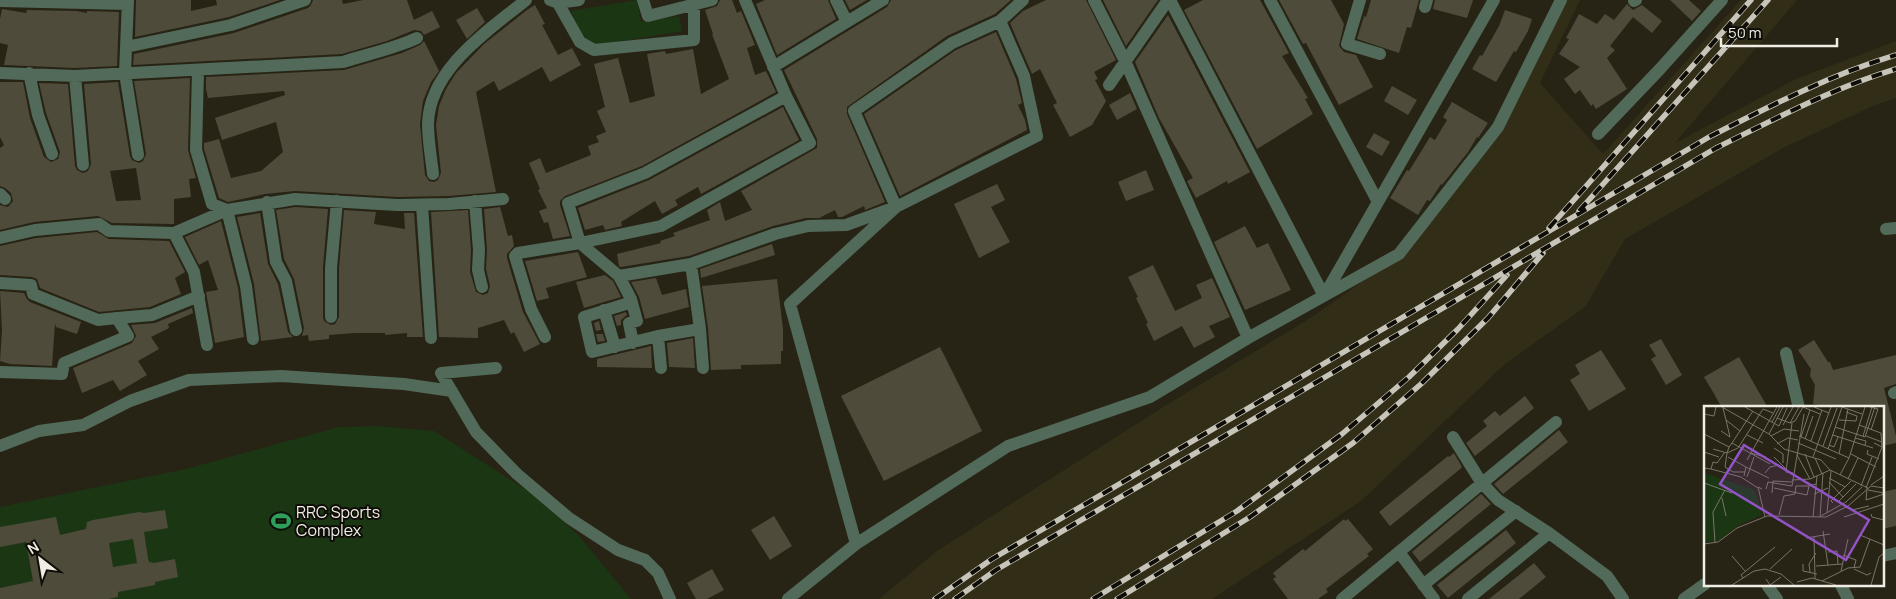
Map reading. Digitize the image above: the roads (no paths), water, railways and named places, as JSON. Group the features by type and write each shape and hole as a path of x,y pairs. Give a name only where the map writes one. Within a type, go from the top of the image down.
{"street":[{"path":"126,46 232,25 305,0"},
{"path":"433,174 428,123 433,102 444,78 469,46 526,0"},
{"path":"554,1 579,0"},
{"path":"643,0 648,16 712,0"},
{"path":"545,337 531,309 515,256 518,253 580,243 661,226 810,143 786,96 744,0"},
{"path":"836,0 847,22"},
{"path":"773,67 883,0"},
{"path":"896,207 854,111 952,43 1000,21 1023,0"},
{"path":"1094,0 1124,61 1248,338"},
{"path":"1109,85 1124,61 1169,0 1324,296"},
{"path":"1270,0 1378,202"},
{"path":"1360,0 1347,44 1380,54"},
{"path":"1324,296 1494,0"},
{"path":"788,599 856,544 1008,446 1150,397 1248,338 1399,254 1498,127 1561,0"},
{"path":"1598,134 1722,0"},
{"path":"0,1 128,2 125,73 138,155"},
{"path":"554,1 580,42 594,50 694,40 694,6"},
{"path":"619,276 691,264 775,234 808,226 846,225 896,207 1037,136 1024,76 1000,21"},
{"path":"0,73 75,76 343,62 368,54 386,51 417,38"},
{"path":"198,71 196,150 212,204 227,210"},
{"path":"29,73 38,115 52,154"},
{"path":"75,76 83,165"},
{"path":"609,328 637,321 632,302 619,276 580,243 568,204 645,173 786,96"},
{"path":"0,238 35,230 99,224 109,231 174,234 227,210 267,202 295,199 397,205 503,199"},
{"path":"331,317 331,268 337,201"},
{"path":"476,201 479,250 478,270 482,287"},
{"path":"267,202 276,262 286,282 296,330"},
{"path":"422,204 431,338"},
{"path":"856,544 790,304 896,207"},
{"path":"227,210 246,286 252,339"},
{"path":"174,234 194,272 207,345"},
{"path":"691,264 703,368"},
{"path":"0,283 31,285 33,294 98,320 152,315 199,296"},
{"path":"632,302 584,317 590,351 594,353 658,336 700,329"},
{"path":"604,310 615,347"},
{"path":"0,372 62,374 64,363 128,336 117,318"},
{"path":"629,323 633,343"},
{"path":"658,336 661,368"},
{"path":"1786,353 1799,406"},
{"path":"496,368 441,373 476,432 516,474 569,518 618,550 645,560 658,573 670,599"},
{"path":"0,446 39,431 83,425 130,401 189,380 281,376 404,384 452,391"},
{"path":"1342,599 1481,482 1556,422"},
{"path":"1453,437 1481,482 1498,500 1549,533 1607,576 1622,599"},
{"path":"1424,585 1516,511"},
{"path":"1468,599 1549,533"},
{"path":"1399,552 1434,599"},
{"path":"1684,599 1704,585"},
{"path":"1769,586 1777,599"},
{"path":"1842,586 1848,599"}],"railway":[{"path":"1549,228 1751,0"},
{"path":"1579,211 1768,0"},
{"path":"935,599 992,559 1709,137 1824,82 1896,55"},
{"path":"955,599 996,570 1716,148 1827,95 1896,69"},
{"path":"1117,599 1250,517 1353,443 1421,384 1488,318 1543,253"},
{"path":"1093,599 1237,511 1342,434 1409,377 1458,329 1507,275"}],"place":[{"name":"RRC Sports Complex","path":"281,521"}]}
